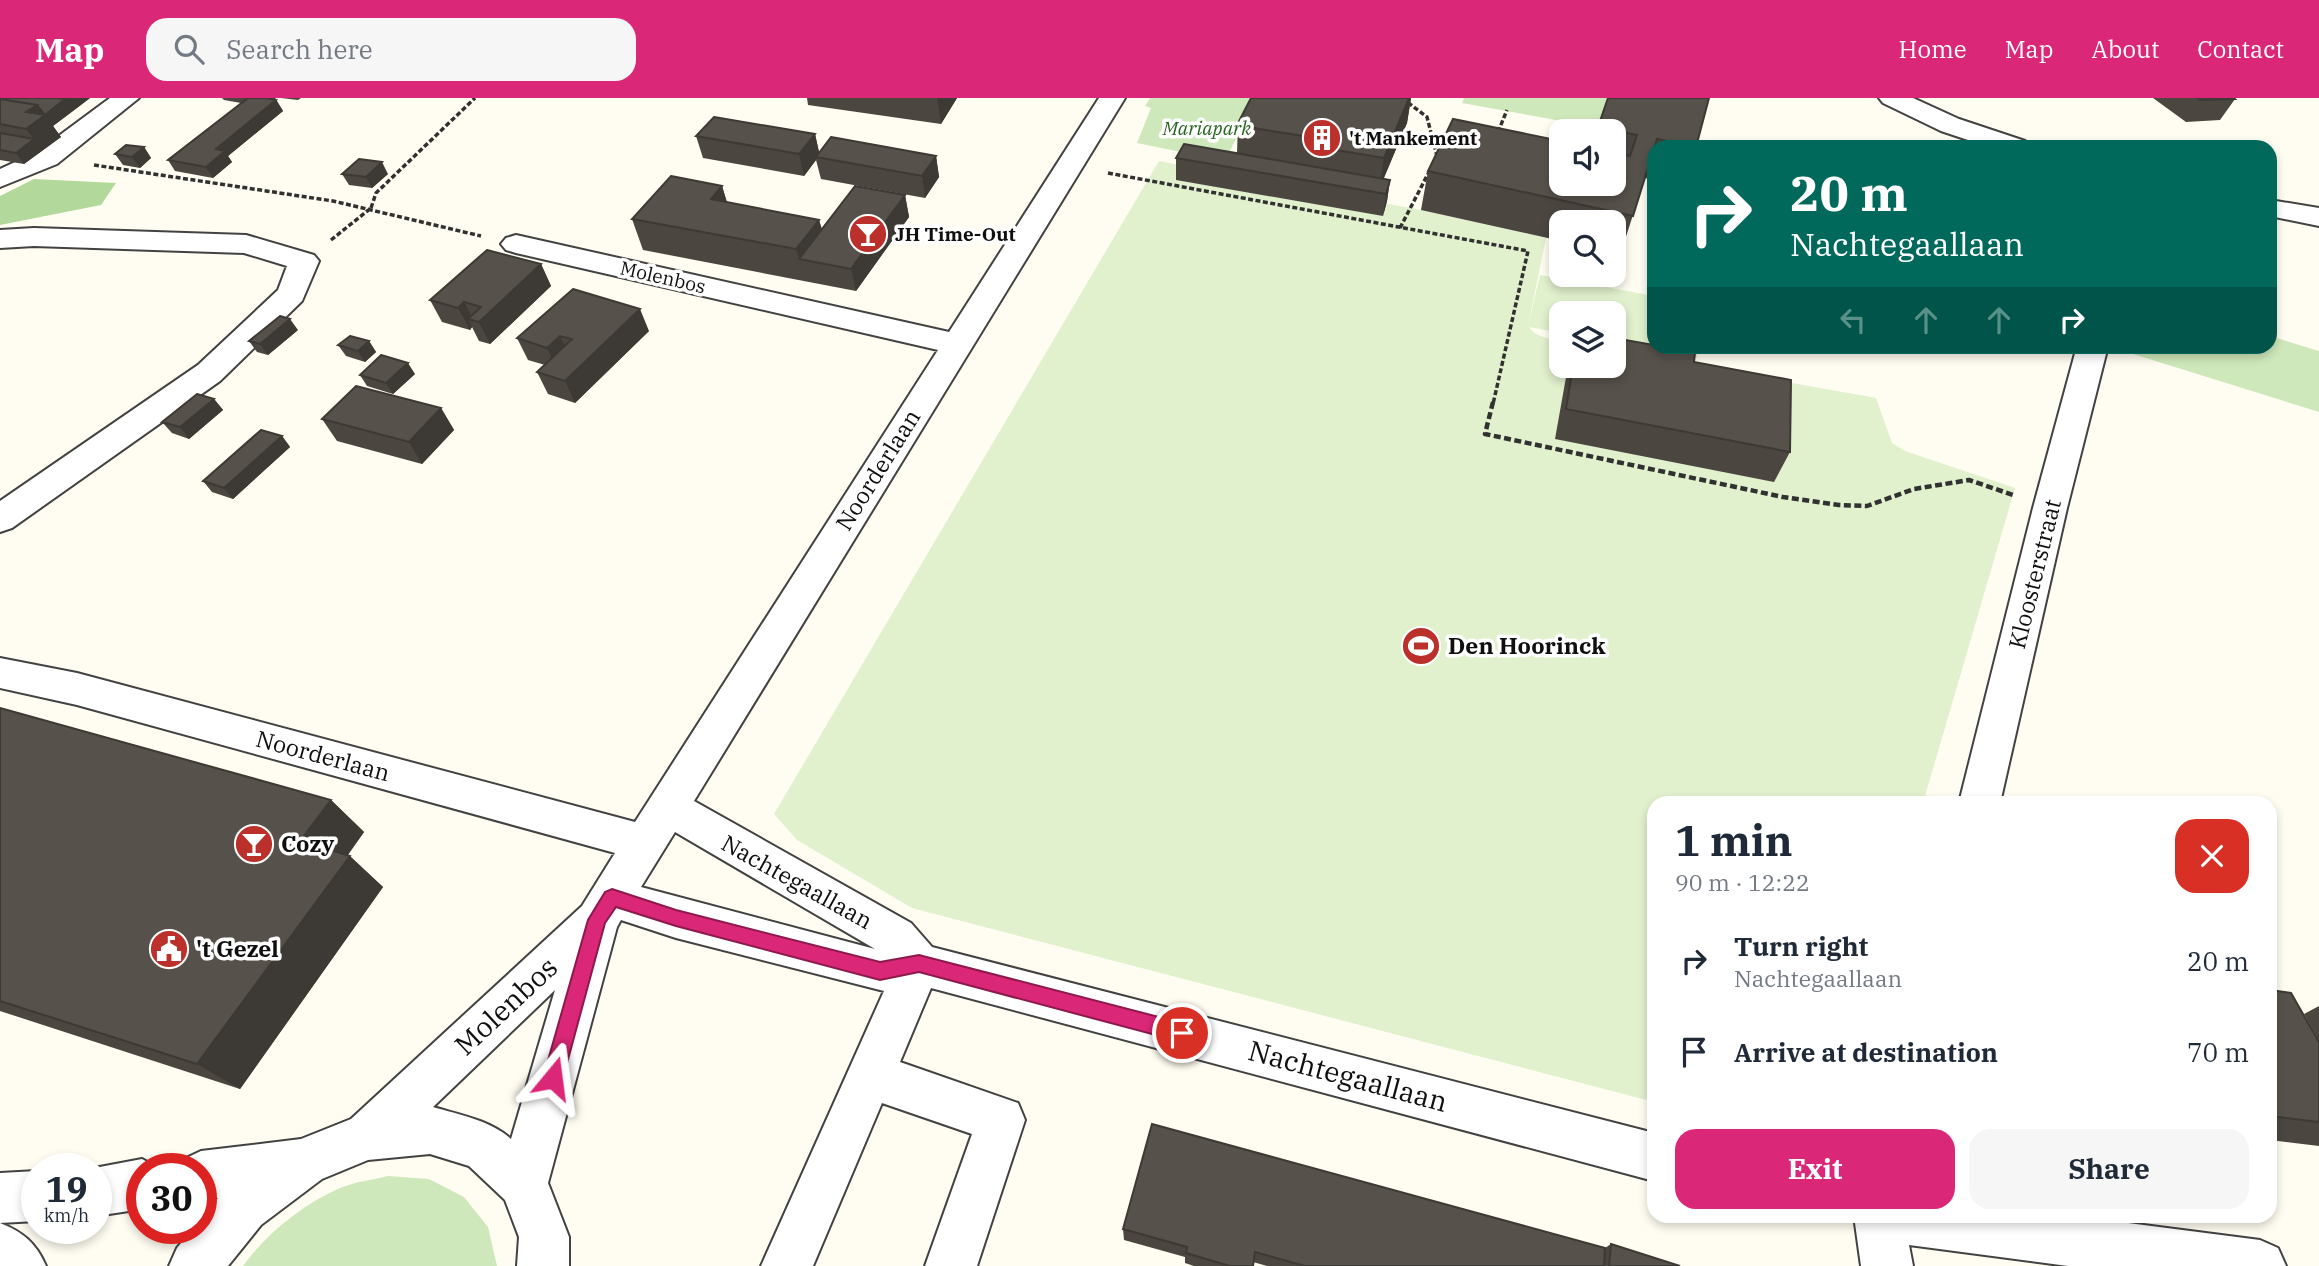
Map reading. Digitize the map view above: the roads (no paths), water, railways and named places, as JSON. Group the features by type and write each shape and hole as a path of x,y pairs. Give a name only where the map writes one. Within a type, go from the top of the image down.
{"street":[{"path":"0,179 47,158 126,98"},
{"name":"Noorderlaan","path":"604,909 1112,98"},
{"path":"1892,98 1950,125 1994,140"},
{"path":"2277,209 2319,217"},
{"path":"0,239 34,237 246,244 304,261 291,294 209,373 0,519"},
{"name":"Molenbos","path":"516,244 956,344"},
{"name":"Kloosterstraat","path":"1981,796 2050,508 2091,354"},
{"name":"Noorderlaan","path":"0,673 76,689 646,843"},
{"name":"Nachtegaallaan","path":"669,808 895,937 919,964"},
{"name":"Molenbos","path":"368,1136 604,909"},
{"name":"Molenbos","path":"523,1184 604,909"},
{"name":"Nachtegaallaan","path":"604,909 676,918 880,971 919,964 1647,1155"},
{"path":"787,1266 919,964"},
{"path":"870,1075 1001,1120 951,1266"},
{"name":"Molenbos","path":"195,1266 243,1207 304,1162 368,1136 430,1130 483,1146 523,1184 544,1237 543,1266"},
{"name":"Molenbos","path":"217,1174 304,1162"},
{"path":"0,1198 21,1197"},
{"path":"1880,1223 1887,1266"},
{"path":"1932,1223 2260,1266"},
{"path":"0,1248 20,1266"}],"place":[{"name":"'t Mankement","path":"1322,138"},
{"name":"JH Time-Out","path":"868,234"},
{"name":"Den Hoorinck","path":"1421,646"},
{"name":"Cozy","path":"254,844"},
{"name":"'t Gezel","path":"169,949"}],"park label":[{"name":"Mariapark","path":"1207,128"}]}
